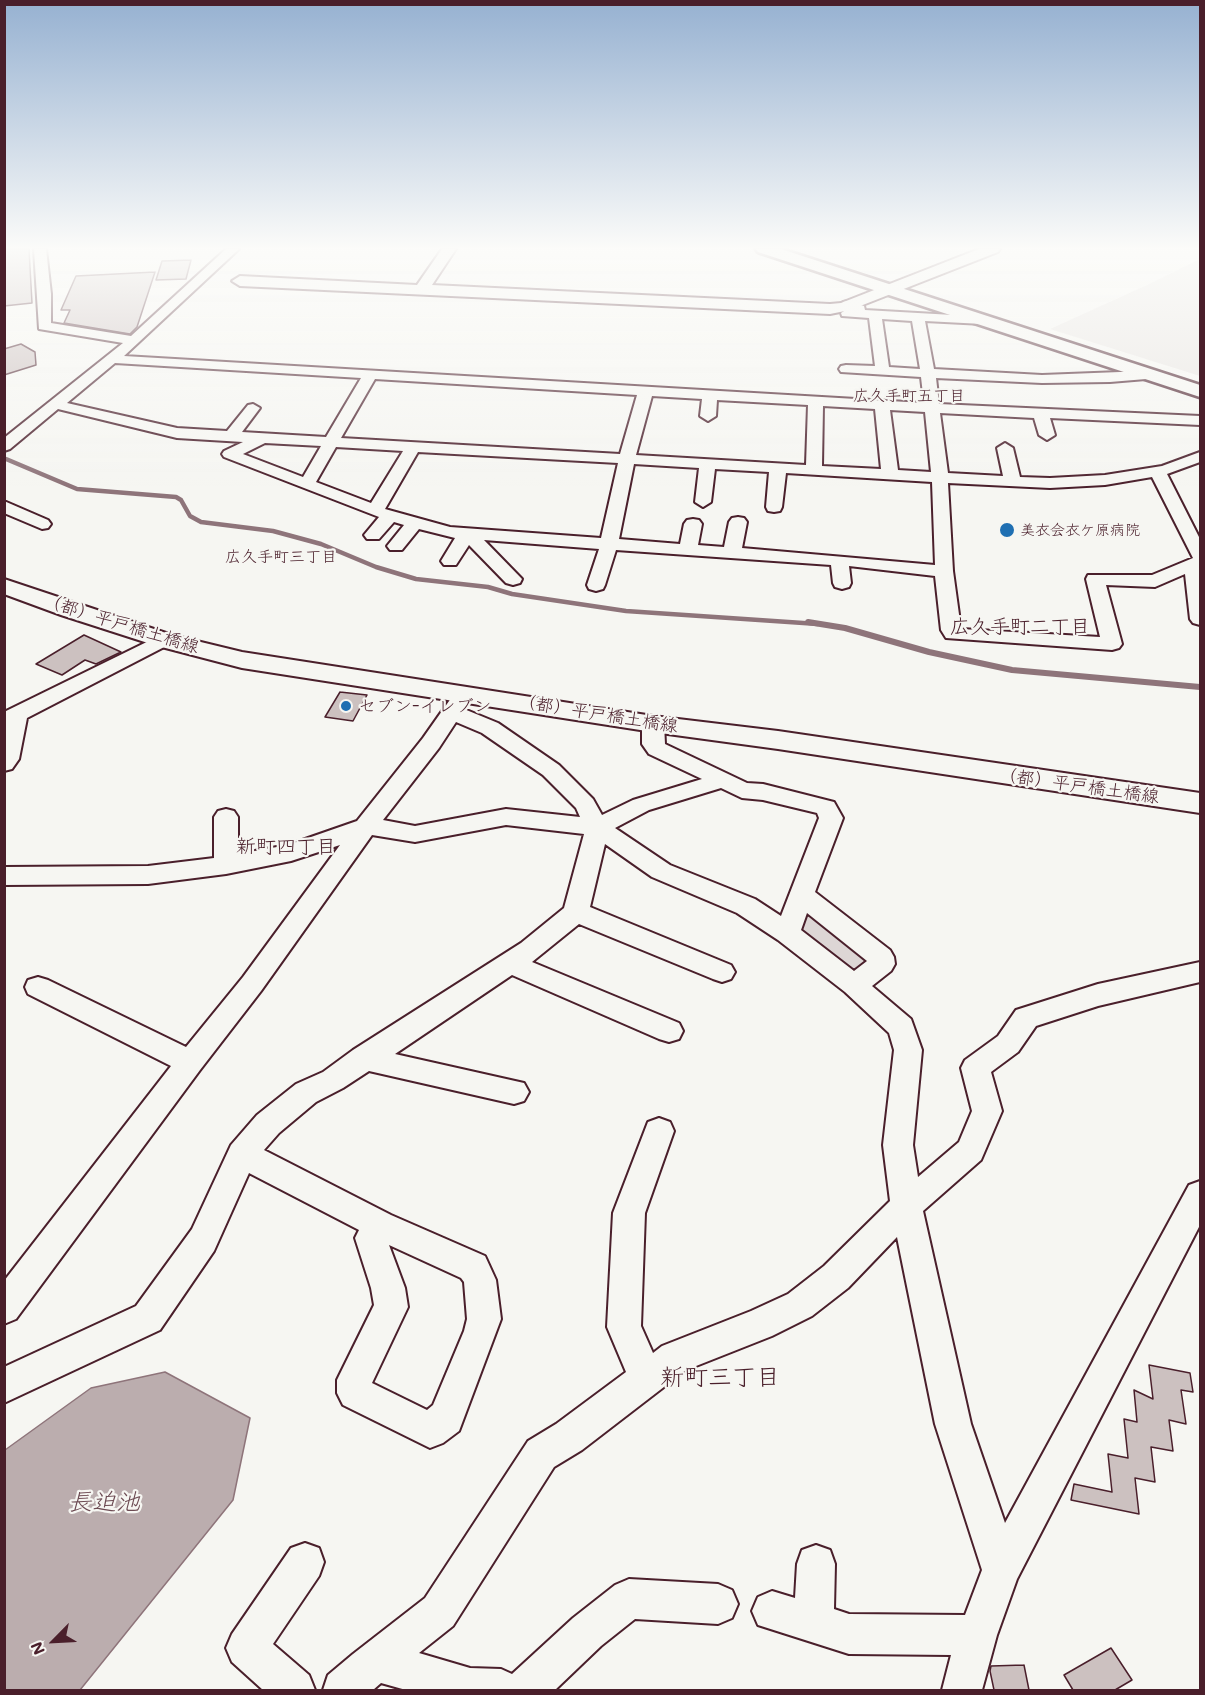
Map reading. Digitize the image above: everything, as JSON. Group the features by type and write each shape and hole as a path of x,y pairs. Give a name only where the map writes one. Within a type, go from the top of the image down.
{"highway":[{"path":"1007,328 1200,391"}],"street":[{"path":"57,328 134,341"},
{"path":"4,446 148,328"},
{"path":"877,328 883,372"},
{"path":"920,328 928,374 940,477 945,571 952,632 1112,644 1095,579 1155,582 1198,561"},
{"path":"110,358 1200,422"},
{"path":"846,369 1067,380 1146,375"},
{"path":"306,484 371,374"},
{"path":"596,585 609,544 627,458 646,390"},
{"path":"708,416 710,394"},
{"path":"814,470 816,401"},
{"path":"54,404 177,433 1013,482 1077,483 1158,472 1200,457"},
{"path":"882,405 890,474"},
{"path":"231,436 253,408"},
{"path":"1041,414 1047,435"},
{"path":"263,438 230,454 383,513 449,532 839,560 945,571"},
{"path":"373,535 414,446"},
{"path":"1005,448 1013,482"},
{"path":"703,502 708,463"},
{"path":"774,507 778,467"},
{"path":"1158,472 1198,561 1200,619"},
{"path":"4,506 42,524"},
{"path":"396,546 415,522"},
{"path":"732,553 738,522"},
{"path":"688,550 693,524"},
{"path":"450,561 467,533"},
{"path":"467,533 513,579"},
{"path":"839,560 842,583"},
{"name":"（都）平戸橋土橋線","path":"4,586 69,610 163,640 252,662 458,703 778,740 1200,803"},
{"path":"4,764 9,759 11,718 163,640"},
{"path":"4,1308 190,1062 252,984 458,703 551,770 585,804 597,827 661,871 746,906 787,933 854,985 901,1027 908,1050 898,1144 906,1206 953,1424 1001,1570"},
{"path":"653,724 653,744 657,749 742,790 763,792 819,806 826,808 829,812 831,818 787,933"},
{"path":"4,876 148,874 226,866 291,853 368,826 415,834 506,817 597,827 642,805 723,780"},
{"path":"226,817 226,866"},
{"path":"4,1386 39,1367 148,1318 203,1240 242,1155 268,1124 306,1093 333,1080 363,1058 530,950 576,912 597,827"},
{"path":"802,896 880,957 882,964 854,985"},
{"path":"576,912 722,972"},
{"path":"509,963 669,1031"},
{"path":"343,1690 439,1612 541,1454 569,1437 674,1358 760,1324 800,1305 836,1277 906,1206 970,1151 987,1111 975,1068 1008,1044 1026,1018 1098,995 1200,972"},
{"path":"38,987 190,1062"},
{"path":"363,1058 514,1092"},
{"path":"646,1378 624,1327 629,1214 659,1131"},
{"path":"242,1155 380,1225 473,1267 480,1280 484,1319 481,1331 446,1418 430,1430 355,1393 354,1380 391,1307 388,1288 371,1238 380,1225"},
{"path":"962,1690 977,1635 1001,1570 1200,1195"},
{"path":"294,1690 246,1648 305,1562"},
{"path":"813,1623 816,1564"},
{"path":"525,1690 587,1632 630,1599 717,1604"},
{"path":"772,1611 849,1634 977,1635"},
{"path":"376,1661 470,1689 501,1690"}],"shaded area":[{"path":"1200,328 1200,376 1050,329"},
{"path":"802,895 881,957 854,985 787,933"}],"water":[{"name":"長迫池","path":"165,1372 250,1418 233,1500 80,1690 5,1690 5,1450 91,1388"}],"building":[{"path":"95,328 136,328 130,334"},
{"path":"21,344 35,352 36,365 4,375 4,349"},
{"path":"84,635 121,652 96,664 85,660 62,675 36,664"},
{"name":"セブン-イレブン","path":"340,692 367,695 353,721 325,717"},
{"path":"1149,1365 1190,1373 1193,1392 1181,1390 1186,1424 1169,1420 1173,1451 1151,1447 1155,1482 1135,1478 1139,1514 1071,1500 1074,1484 1112,1492 1108,1454 1128,1458 1124,1419 1137,1422 1134,1390 1153,1399"},
{"path":"1111,1648 1132,1680 1115,1690 1073,1690 1064,1675"},
{"path":"1024,1665 1029,1690 994,1690 991,1666"}],"waterway":[{"path":"6,459 77,489 176,497 181,500 190,516 201,522 273,531 321,544 376,567 416,579 488,587 512,594 626,611 818,624"},
{"path":"808,622 845,628 929,652 1012,670 1200,687"}],"place":[{"name":"美衣会衣ケ原病院","path":"1007,530"},
{"name":"セブン-イレブン","path":"346,706"}],"district":[{"name":"広久手町五丁目","path":"909,396"},
{"name":"広久手町三丁目","path":"281,557"},
{"name":"広久手町二丁目","path":"1020,627"},
{"name":"新町四丁目","path":"286,847"},
{"name":"新町三丁目","path":"720,1378"}]}
